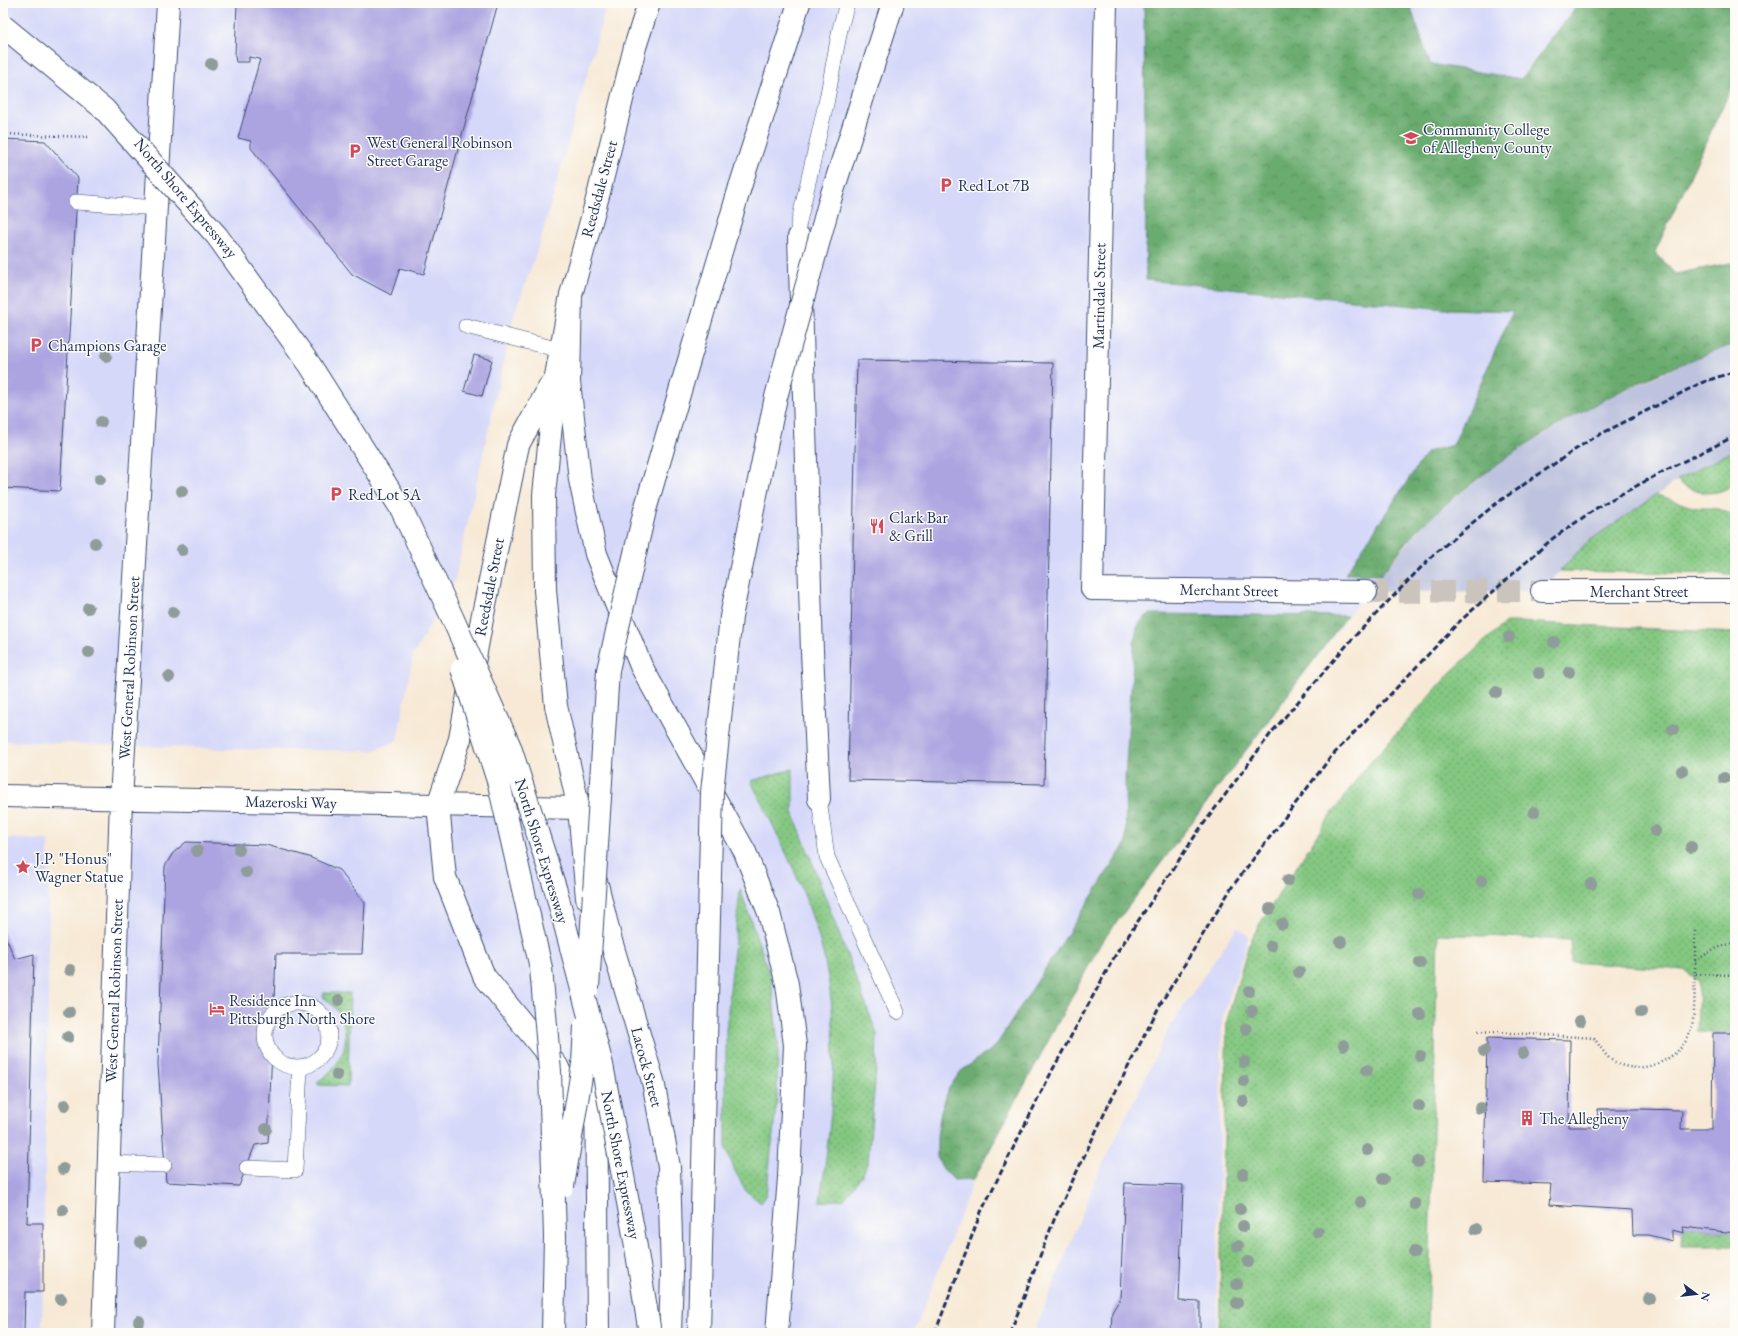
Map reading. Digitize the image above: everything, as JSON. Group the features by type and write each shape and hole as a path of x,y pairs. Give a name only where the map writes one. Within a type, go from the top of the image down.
{"main road":[{"name":"West General Robinson Street","path":"103,1333 121,799 168,3"},
{"name":"Reedsdale Street","path":"578,808 556,706 545,590 544,495 556,376 571,295 599,192 635,47 649,3"},
{"path":"555,1237 583,1064 608,670 648,502 740,188 799,3"},
{"path":"699,1333 712,792 731,616 776,397 830,200 893,3"},
{"name":"Martindale Street","path":"1092,588 1106,3"},
{"name":"North Shore Expressway","path":"3,22 32,43 133,133 218,232 309,360 386,492 454,644 498,784 541,968 550,1071 555,1237 553,1333"},
{"name":"North Shore Expressway","path":"3,26 104,109 217,236 310,365 402,510 510,747 556,891 602,1065 633,1229 650,1333"},
{"path":"799,237 812,643 819,799"},
{"path":"571,295 569,382 580,480 596,554 641,666 744,852 769,913 787,984 795,1045 789,1177 777,1333"},
{"name":"Reedsdale Street","path":"438,805 460,739 482,619 518,445 556,376"},
{"name":"Merchant Street","path":"1092,588 1366,592"},
{"name":"Merchant Street","path":"1542,591 1735,591"},
{"name":"Mazeroski Way","path":"3,796 578,808"},
{"path":"438,805 445,877 484,976 557,1066 598,1155"},
{"path":"578,808 591,936 595,1001 598,1155 598,1333"},
{"name":"Lacock Street","path":"578,808 611,941 653,1081 669,1167 672,1274 670,1333"}],"lane":[{"path":"799,237 798,226 827,98 840,29 847,3"},
{"path":"76,202 157,208"},
{"path":"466,326 560,350"},
{"path":"819,799 827,857 897,1012"},
{"path":"300,1003 319,1011 325,1019 329,1029 329,1040 326,1050 320,1059 300,1067 290,1066 280,1062 272,1055 267,1046 265,1035 267,1025 279,1008 289,1004 300,1003"},
{"path":"246,1168 295,1170 300,1067"},
{"path":"108,1163 164,1165"}],"path":[{"path":"3,134 97,138"},
{"path":"1478,1031 1594,1038 1610,1059 1625,1066 1643,1068 1665,1061 1681,1049 1690,1034 1693,1014 1696,931"},
{"path":"1695,961 1717,948 1735,942"},
{"path":"1695,974 1735,975"}],"shaded area":[{"path":"3,3 607,3 542,236 513,319 455,580 413,656 397,741 372,751 226,749 3,741"},
{"path":"649,3 1735,3 1146,280 1444,309 1514,311 1453,445 1427,452 1346,573 1380,575 1101,943 974,1179 914,1333 103,1333 121,799 578,807 545,590 556,376"},
{"path":"1735,344 1735,450 1687,474 1586,543 1542,591 1366,592 1427,521 1500,461 1591,406 1696,358"},
{"path":"3,838 48,840 49,936 42,1333 3,1333"},
{"path":"1237,927 1249,936 1222,1021 1216,1333 1034,1333 1098,1174 1171,1025"}],"green space":[{"name":"Community College of Allegheny County","path":"1144,3 1409,3 1430,64 1521,79 1579,3 1735,3 1735,80 1655,252 1675,274 1735,262 1735,344 1652,376 1572,417 1534,440 1462,491 1421,526 1380,575 1345,574 1427,452 1453,445 1513,311 1444,309 1146,280"},
{"path":"1735,450 1735,485 1712,493 1707,493 1685,487 1677,480"},
{"path":"1656,495 1689,506 1723,510 1734,518 1735,574 1560,571 1586,543"},
{"path":"1150,614 1347,616 1101,943 974,1179 954,1180 943,1169 937,1157 937,1136 941,1111 949,1088 961,1071 995,1047 1126,843 1125,779 1134,644 1138,626 1142,620"},
{"path":"1506,622 1735,633 1734,1033 1697,1032 1699,981 1684,970 1571,962 1570,940 1438,934 1428,1333 1219,1333 1227,1020 1249,944 1259,925 1321,829 1362,772 1451,672"},
{"path":"793,769 793,812 877,1034 876,1070 868,1161 863,1174 844,1199 820,1202 829,1133 834,1063 830,993 824,959 809,906 786,852 751,781"},
{"path":"740,889 771,978 778,1045 777,1099 766,1196 761,1203 746,1191 735,1171 726,1149 726,1031"},
{"path":"324,993 350,993 348,1086 318,1085 318,1081 329,1073 337,1063 343,1052 345,1040 345,1028 341,1017 334,1006 323,997"},
{"path":"1683,1227 1735,1233 1735,1246 1682,1246"}],"building":[{"name":"West General Robinson Street Garage","path":"237,3 498,3 424,274 400,268 391,295 352,274 251,148 251,141 238,138 260,59 249,57 249,62 236,62"},
{"name":"Champions Garage","path":"3,139 45,141 78,178 60,491 3,488"},
{"path":"474,355 492,360 482,396 464,391"},
{"path":"857,360 1053,363 1044,784 848,780"},
{"name":"Residence Inn Pittsburgh North Shore","path":"186,842 266,845 309,857 339,870 365,903 362,954 276,954 268,1143 255,1145 239,1186 166,1182 158,1064 165,866 173,853"},
{"path":"3,931 15,959 34,954 27,1223 43,1223 43,1292 25,1292 24,1333 3,1333"},
{"name":"The Allegheny","path":"1713,1033 1735,1033 1735,1233 1683,1227 1684,1233 1672,1230 1672,1241 1649,1235 1633,1235 1632,1210 1549,1205 1551,1184 1484,1182 1487,1038 1570,1040 1569,1127 1597,1127 1598,1109 1641,1109 1682,1110 1681,1129 1712,1129"},
{"path":"1125,1183 1183,1185 1179,1301 1200,1302 1200,1333 1111,1333 1112,1312 1120,1299"}],"tunnel":[{"path":"1366,592 1542,591"}],"railway":[{"path":"935,1333 981,1212 1053,1069 1116,954 1199,830 1272,732 1353,638 1433,555 1498,502 1591,439 1701,383 1735,371"},
{"path":"1010,1333 1054,1220 1106,1110 1161,1003 1232,887 1330,758 1459,622 1552,539 1601,505 1668,469 1735,436"}],"place":[{"name":"Community College of Allegheny County","path":"1411,138"},
{"name":"West General Robinson Street Garage","path":"355,151"},
{"name":"Red Lot 7B","path":"946,185"},
{"name":"Champions Garage","path":"36,345"},
{"name":"Red Lot 5A","path":"336,494"},
{"name":"Clark Bar & Grill","path":"877,526"},
{"name":"J.P. \"Honus\" Wagner Statue","path":"23,867"},
{"name":"Residence Inn Pittsburgh North Shore","path":"217,1009"},
{"name":"The Allegheny","path":"1527,1118"}]}
